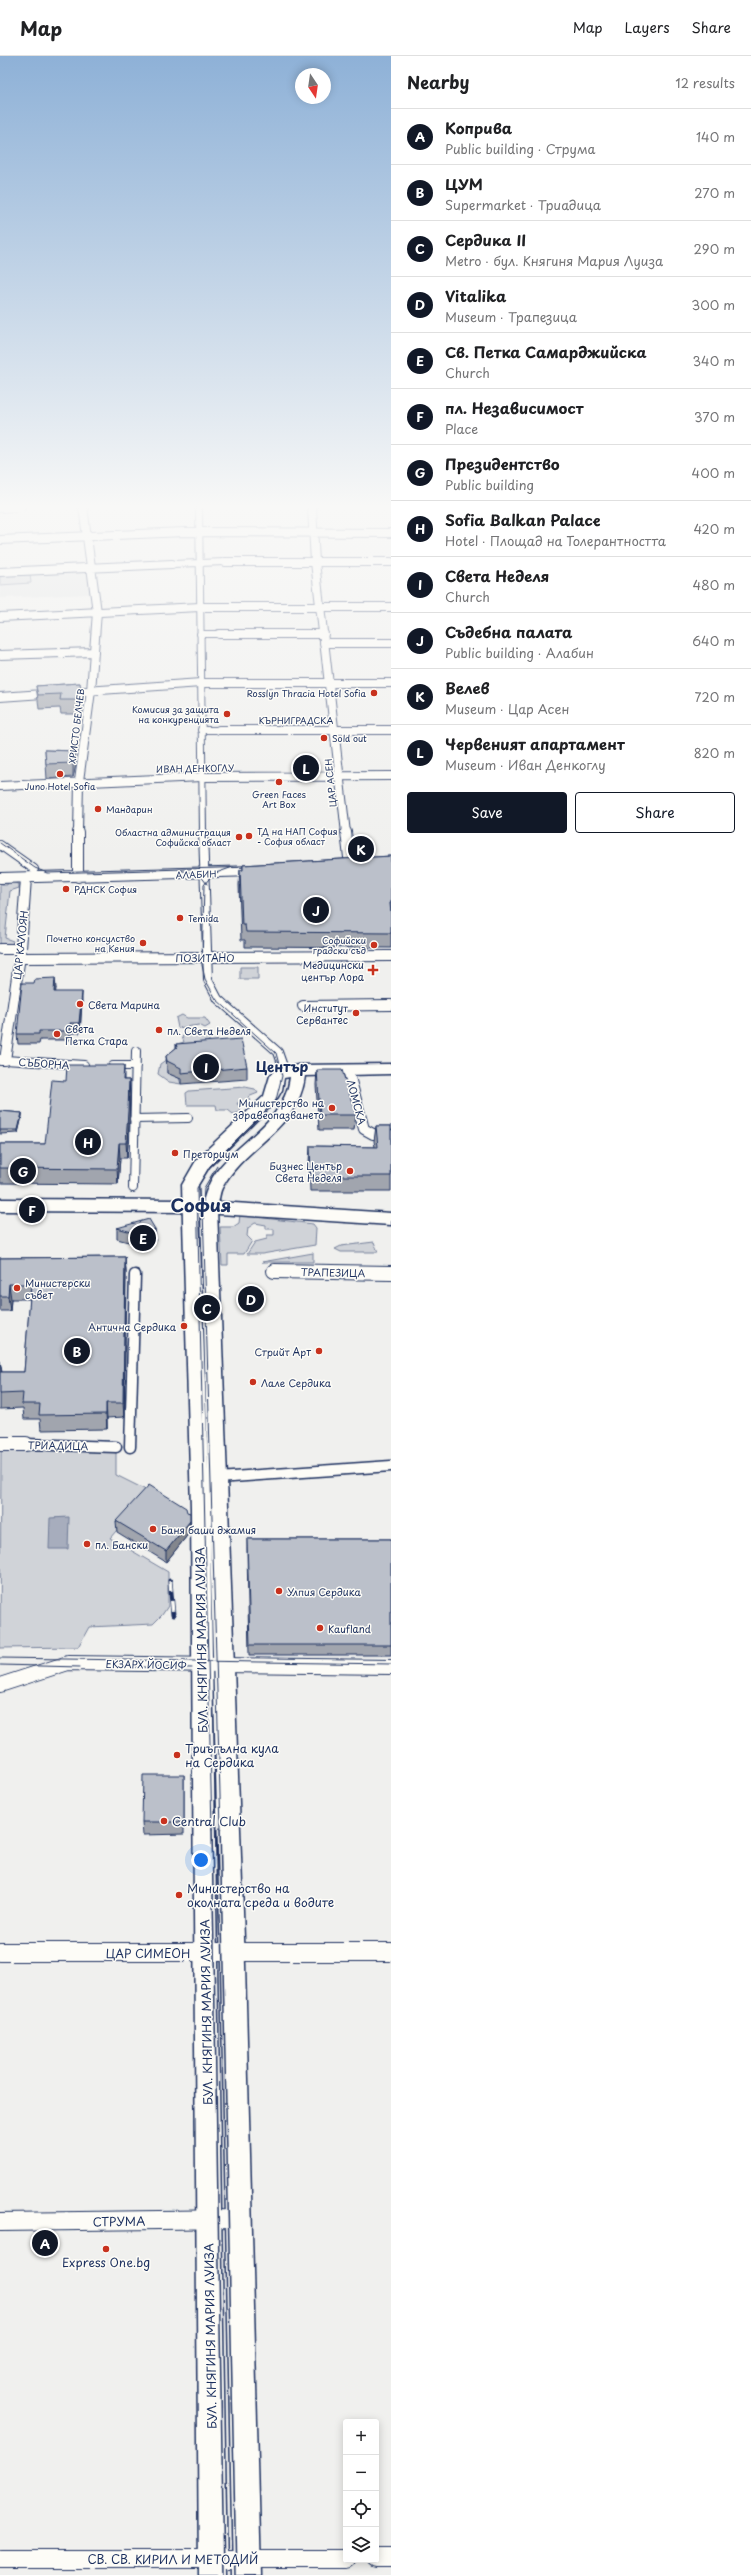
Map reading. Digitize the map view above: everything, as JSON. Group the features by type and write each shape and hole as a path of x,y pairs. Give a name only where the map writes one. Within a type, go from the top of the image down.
{"main road":[{"path":"210,1205 226,1172 288,1108 296,1094 291,1071 391,1069"},
{"name":"БУЛ. КНЯГИНЯ МАРИЯ ЛУИЗА","path":"247,2567 233,1953 200,1508 189,1206 190,1184 197,1170 264,1106 275,1090 277,1076 291,1071"},
{"path":"0,1205 391,1207"},
{"path":"210,1205 391,1219"},
{"name":"БУЛ. КНЯГИНЯ МАРИЯ ЛУИЗА","path":"210,1205 218,1478 205,1953 212,2567"}],"street":[{"name":"ХРИСТО БЕЛЧЕВ","path":"78,877 79,781 91,691 96,625"},
{"path":"200,625 205,957 208,980 218,999 278,1052 291,1071"},
{"name":"ЦАР АСЕН","path":"323,625 350,866"},
{"path":"200,634 324,634"},
{"path":"324,643 391,643"},
{"path":"0,655 94,652"},
{"path":"0,697 201,683 391,684"},
{"name":"КЪРНИГРАДСКА","path":"201,730 391,730"},
{"name":"ИВАН ДЕНКОГЛУ","path":"0,786 79,781 202,777 391,776"},
{"path":"0,845 34,869"},
{"name":"АЛАБИН","path":"0,878 204,874 263,871"},
{"name":"ЦАР КАЛОЯН","path":"3,1060 20,953 26,878"},
{"name":"ПОЗИТАНО","path":"0,949 20,953 205,957 391,956"},
{"path":"303,1006 391,1005"},
{"path":"133,1188 136,1050"},
{"name":"СЪБОРНА","path":"3,1060 100,1066 136,1066"},
{"name":"ЛОМСКА","path":"348,1070 364,1129 368,1134 375,1136 391,1135"},
{"path":"134,1119 188,1118"},
{"name":"ТРАПЕЗИЦА","path":"274,1271 391,1273"},
{"path":"130,1447 135,1275"},
{"name":"ТРИАДИЦА","path":"0,1444 116,1446"},
{"path":"218,1478 391,1466"},
{"name":"ЕКЗАРХ ЙОСИФ","path":"0,1685 68,1663 391,1667"},
{"name":"ЦАР СИМЕОН","path":"0,1952 391,1952"},
{"name":"СТРУМА","path":"0,2222 239,2219"},
{"path":"379,2558 391,2558"},
{"name":"СВ. СВ. КИРИЛ И МЕТОДИЙ","path":"0,2559 212,2567 247,2567 343,2559"}],"shaded area":[{"path":"8,881 19,884 19,888 10,891 5,938 13,941 12,944 0,947 0,885 7,885"},
{"path":"240,967 258,967 258,979 240,979"},
{"path":"182,1015 187,1018 205,1018 210,1025 205,1028 199,1025 178,1028 176,1018"},
{"path":"204,1034 209,1036 209,1042 177,1044 184,1042 182,1037 184,1035"},
{"path":"170,1057 173,1062 167,1068 167,1073 179,1078 181,1084 169,1082 158,1074 160,1064"},
{"path":"245,1087 255,1089 258,1093 248,1097 251,1100 249,1103 237,1103 241,1110 238,1113 233,1114 228,1110 217,1110 216,1105 187,1105 186,1093 189,1091"},
{"path":"240,1215 313,1224 316,1228 315,1245 262,1254 247,1254 255,1242 267,1239 267,1235 274,1235 274,1229 266,1229 266,1225 255,1223 248,1228 247,1236 252,1241 244,1254 228,1254 228,1265 222,1265 220,1227 233,1227 239,1223"},
{"path":"374,1242 378,1252 341,1252 335,1249 341,1246"},
{"path":"313,1253 313,1262 262,1262"},
{"name":"пл. Бански","path":"1,1450 116,1452 116,1475 150,1492 110,1538 168,1572 168,1606 153,1624 89,1627 78,1647 0,1648"}],"water":[{"path":"69,1517 68,1549 49,1549 50,1518"}],"building":[{"path":"80,683 81,700 60,700 61,694 38,695 36,686"},
{"path":"45,750 75,751 73,763 46,764"},
{"path":"391,856 391,933 246,932 245,925 242,925 240,870 243,870 243,865"},
{"path":"55,978 54,992 82,992 79,1023 70,1023 69,1031 39,1031 39,1034 17,1034 22,983 34,983 35,979"},
{"path":"241,1039 247,1067 181,1073 181,1068 167,1061 166,1056 177,1047 176,1044"},
{"path":"67,1065 124,1065 123,1080 129,1080 126,1143 119,1143 117,1169 0,1168 0,1144 45,1144 52,1080 66,1081"},
{"path":"317,1070 342,1070 356,1115 320,1115"},
{"path":"0,1111 22,1113 18,1130 0,1130"},
{"path":"376,1126 391,1126 391,1176 311,1176 310,1146 378,1147"},
{"path":"149,1219 155,1229 139,1234 117,1228"},
{"path":"125,1257 123,1403 106,1403 106,1414 39,1415 40,1404 22,1404 23,1393 0,1394 0,1372 24,1372 31,1284 9,1284 8,1296 0,1296 0,1258"},
{"name":"Баня баши джамия","path":"149,1485 186,1508 187,1512 190,1513 190,1521 166,1551 116,1521"},
{"name":"Kaufland","path":"247,1539 391,1539 391,1645 250,1645"},
{"name":"Central Club","path":"143,1775 184,1775 184,1822 142,1822"}],"tram line":[{"path":"0,843 35,868 47,873 231,868"},
{"path":"231,868 253,867"},
{"path":"206,883 213,874 231,868"},
{"path":"179,870 200,875 206,883"},
{"path":"206,883 204,885 202,965 205,979 216,999 276,1053 282,1076 276,1100 210,1166 197,1188 208,1661"},
{"path":"216,1661 203,1208 204,1188 217,1166"},
{"path":"0,1658 208,1661"},
{"path":"208,1661 216,1661"},
{"path":"208,1661 212,1829"},
{"path":"216,1661 391,1664"},
{"path":"216,1661 221,1829"},
{"path":"0,1665 80,1667"},
{"path":"134,1667 192,1668"},
{"path":"212,1828 224,2575"},
{"path":"220,1828 236,2575"}],"railway":[{"path":"170,1581 173,1615"}],"place":[{"name":"Rosslyn Thracia Hotel Sofia","path":"374,693"},
{"name":"Комисия за защита на конкуренцията","path":"227,714"},
{"name":"Sold out","path":"324,738"},
{"name":"Червеният апартамент","path":"306,768"},
{"name":"Juno Hotel Sofia","path":"60,774"},
{"name":"Green Faces Art Box","path":"279,782"},
{"name":"Мандарин","path":"98,809"},
{"name":"ТД на НАП София - София област","path":"249,836"},
{"name":"Областна администрация Софийска област","path":"239,837"},
{"name":"Велев","path":"361,849"},
{"name":"РДНСК София","path":"66,889"},
{"name":"Съдебна палата","path":"316,910"},
{"name":"Temida","path":"180,918"},
{"name":"Почетно консулство на Кения","path":"143,943"},
{"name":"Софийски градски съд","path":"374,945"},
{"name":"Медицински център Лора","path":"373,970"},
{"name":"Света Марина","path":"80,1004"},
{"name":"Институт Сервантес","path":"356,1013"},
{"name":"пл. Света Неделя","path":"159,1030"},
{"name":"Света Петка Стара","path":"57,1034"},
{"name":"Света Неделя","path":"206,1067"},
{"name":"Министерство на здравеопазването","path":"332,1108"},
{"name":"Sofia Balkan Palace","path":"88,1142"},
{"name":"Преториум","path":"175,1153"},
{"name":"Президентство","path":"23,1171"},
{"name":"Бизнес Център Света Неделя","path":"350,1171"},
{"name":"пл. Независимост","path":"32,1210"},
{"name":"Св. Петка Самарджийска","path":"143,1238"},
{"name":"Министерски съвет","path":"17,1288"},
{"name":"Vitalika","path":"251,1299"},
{"name":"Сердика II","path":"207,1308"},
{"name":"Антична Сердика","path":"184,1326"},
{"name":"ЦУМ","path":"77,1351"},
{"name":"Стрийт Арт","path":"319,1351"},
{"name":"Лале Сердика","path":"253,1382"},
{"name":"Баня баши джамия","path":"153,1529"},
{"name":"пл. Бански","path":"87,1544"},
{"name":"Улпия Сердика","path":"279,1591"},
{"name":"Kaufland","path":"320,1628"},
{"name":"Триъгълна кула на Сердика","path":"177,1755"},
{"name":"Central Club","path":"164,1821"},
{"name":"Министерство на околната среда и водите","path":"179,1895"},
{"name":"Коприва","path":"45,2243"},
{"name":"Express One.bg","path":"106,2249"}],"district":[{"name":"Център","path":"282,1066"},
{"name":"София","path":"201,1204"}]}
